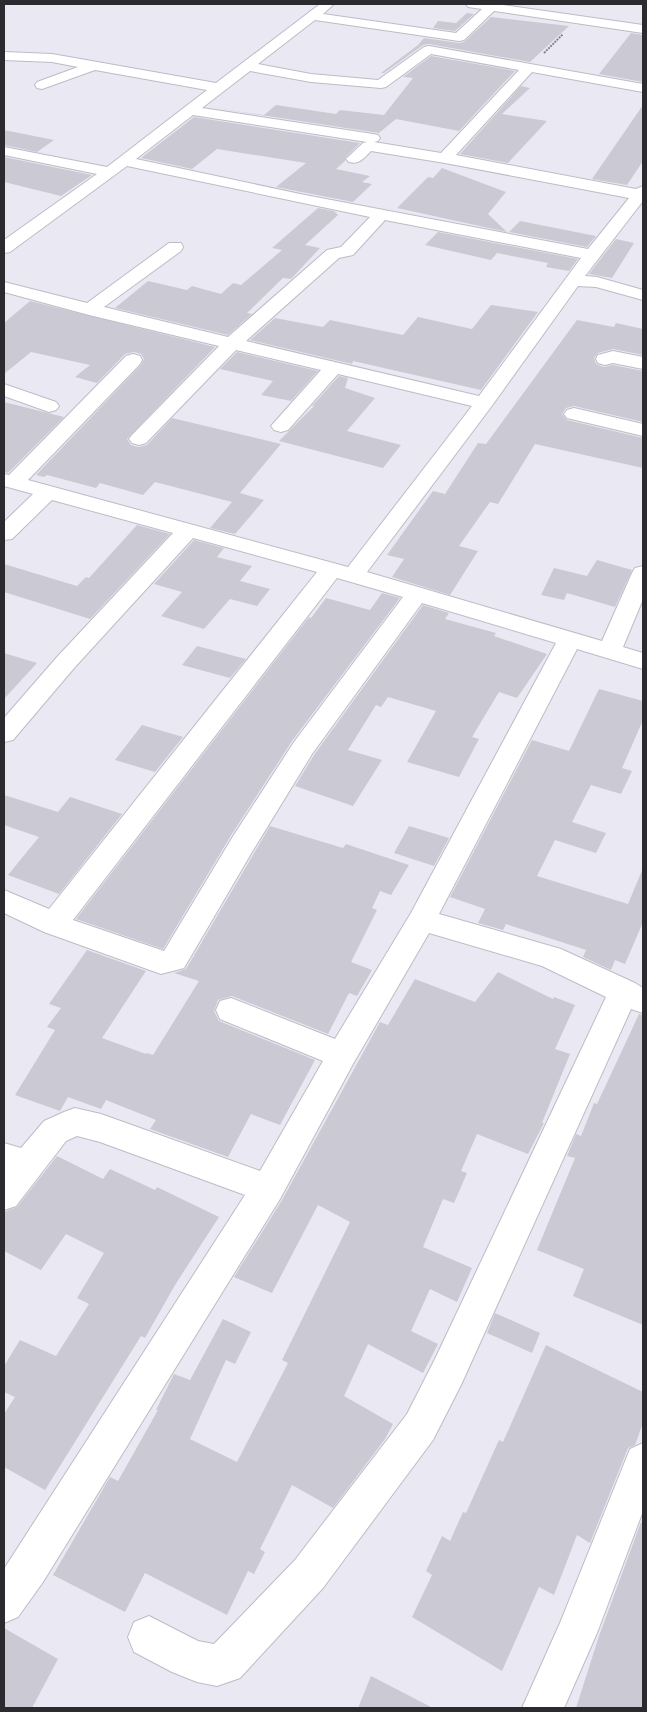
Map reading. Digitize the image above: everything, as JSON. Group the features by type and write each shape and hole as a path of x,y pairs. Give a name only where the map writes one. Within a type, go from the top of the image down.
{"street":[{"path":"4,248 110,172 328,4"},
{"path":"473,4 643,29"},
{"path":"312,16 456,37 460,36 484,15 490,7"},
{"path":"246,66 311,78 376,85 386,82 429,50 643,88"},
{"path":"4,56 52,58 218,88"},
{"path":"42,85 97,65"},
{"path":"445,158 529,67"},
{"path":"54,924 484,402 592,256 642,193 445,158 374,137 278,125 189,110"},
{"path":"354,158 374,137"},
{"path":"4,151 110,172"},
{"path":"123,161 382,215 592,256"},
{"path":"140,439 232,343 333,254 346,250 382,215"},
{"path":"89,310 175,247"},
{"path":"575,281 604,284 643,295"},
{"path":"4,287 89,310 484,402"},
{"path":"605,359 613,357 643,363"},
{"path":"133,360 9,481 189,529 643,661"},
{"path":"281,426 335,366"},
{"path":"4,390 49,406"},
{"path":"574,414 643,430"},
{"path":"4,534 48,492"},
{"path":"4,734 66,662 189,529"},
{"path":"609,651 643,573"},
{"path":"4,901 54,924 161,963 174,960 247,837 304,748 417,594"},
{"path":"4,1603 34,1560 268,1189 342,1055 422,920 570,640"},
{"path":"149,1636 198,1662 218,1666 225,1663 309,1574 420,1427 634,996 551,956 422,920"},
{"path":"231,1010 342,1055"},
{"path":"4,1195 16,1161 55,1130 75,1122 101,1128 268,1189"},
{"path":"543,1708 576,1633 643,1463"}],"path":[{"path":"529,67 576,19"}],"building":[{"path":"467,13 474,14 455,31 433,28 438,21 456,23"},
{"path":"491,17 569,26 530,62 429,44 423,45 384,73 381,73 418,45 424,38 464,42"},
{"path":"631,33 643,35 643,82 599,74"},
{"path":"431,56 515,71 459,131 396,119 379,133 207,107 264,115 276,105 336,114 340,110 384,115 413,78 403,77"},
{"path":"521,86 530,88 502,114 547,121 508,163 460,154"},
{"path":"643,105 643,161 627,185 592,179"},
{"path":"194,117 360,143 336,169 370,176 362,182 372,184 353,202 276,187 306,163 217,149 192,169 141,158"},
{"path":"4,130 54,140 37,152 4,145"},
{"path":"4,157 92,175 61,196 4,182"},
{"path":"442,168 506,192 488,214 507,232 397,208 428,177 433,178"},
{"path":"318,208 334,211 338,215 305,245 320,248 291,279 283,278 247,313 252,314 228,335 115,308 148,281 187,290 192,286 221,294 233,283 241,285 282,250 272,248"},
{"path":"520,221 596,236 587,247 509,232"},
{"path":"438,232 578,259 569,271 546,267 548,263 497,253 491,260 425,245"},
{"path":"616,239 634,243 612,278 589,274"},
{"path":"30,301 215,347 127,439 131,445 138,447 147,445 172,418 281,444 240,493 264,500 235,534 210,528 232,502 155,482 143,495 100,483 96,488 47,475 44,477 36,475 141,365 144,359 141,354 134,352 125,354 97,383 75,377 90,365 31,352 4,374 4,323"},
{"path":"491,305 538,312 481,390 353,361 352,364 250,340 275,318 323,327 330,320 403,335 418,317 472,329"},
{"path":"577,320 614,327 616,323 643,329 643,355 613,349 598,353 594,358 596,364 604,367 613,365 643,371 643,422 574,406 566,408 562,414 567,420 643,438 643,468 535,444 498,504 490,502 459,546 478,551 450,595 392,577 404,559 387,555 433,491 445,494 478,443 486,444"},
{"path":"237,352 318,371 291,401 261,395 273,381 220,369"},
{"path":"339,376 348,378 345,388 375,398 347,431 401,445 383,468 279,441 314,406 312,406"},
{"path":"4,402 64,417 8,473 4,472"},
{"path":"137,525 170,534 90,619 4,592 4,564 77,586 86,577 89,578"},
{"path":"194,540 224,548 217,557 252,566 240,581 270,589 257,606 230,599 204,629 161,616 182,592 154,584"},
{"path":"597,560 632,570 615,607 567,593 564,600 541,595 554,568 587,576"},
{"path":"382,593 400,598 292,741 230,837 163,949 76,919 309,617 311,618 326,598 370,610"},
{"path":"423,605 449,613 445,619 496,633 494,636 547,654 517,698 499,692 472,737 479,739 459,777 407,762 436,711 388,697 381,707 376,705 348,750 382,760 353,806 295,786 314,755"},
{"path":"197,646 246,659 230,678 182,665"},
{"path":"4,653 37,663 4,699"},
{"path":"599,689 643,701 643,720 622,768 632,771 621,794 591,785 572,822 606,833 596,853 555,840 537,876 628,904 643,868 643,922 625,964 615,960 611,970 583,957 586,950 506,924 503,930 478,923 485,909 450,897 532,740 569,751"},
{"path":"142,725 183,737 155,772 115,760"},
{"path":"4,795 58,812 70,797 122,814 59,894 8,875 39,837 4,825"},
{"path":"270,826 343,848 346,844 409,865 391,895 380,891 372,908 377,910 351,962 372,970 357,996 349,993 328,1034 232,996 218,1000 214,1011 219,1021 315,1060 280,1125 251,1114 228,1157 150,1129 156,1120 106,1100 101,1109 68,1097 60,1111 15,1095 55,1030 47,1027 61,1008 49,1004 87,950 146,971 102,1038 153,1055 199,981 174,973 186,969"},
{"path":"409,826 449,838 434,866 394,853"},
{"path":"498,972 553,999 554,997 575,1005 555,1049 570,1054 542,1123 544,1123 528,1154 477,1134 461,1171 467,1173 454,1203 443,1199 423,1247 472,1268 457,1302 430,1289 411,1331 438,1344 423,1373 368,1344 344,1396 393,1424 385,1439 333,1508 292,1485 260,1549 265,1552 254,1574 248,1571 227,1615 145,1573 125,1612 53,1575 110,1477 118,1481 158,1410 156,1410 174,1374 190,1380 223,1319 251,1332 235,1364 226,1360 190,1439 237,1462 288,1363 282,1360 350,1222 318,1205 272,1293 234,1277 282,1200 380,1022 388,1025 415,979 475,1002"},
{"path":"639,1014 643,1015 643,1325 573,1296 584,1269 537,1250 575,1158 567,1156 576,1134 581,1136 594,1103 597,1104"},
{"path":"57,1156 103,1179 110,1169 155,1190 157,1187 219,1217 175,1285 145,1338 141,1336 45,1490 4,1467 4,1414 15,1397 4,1392 4,1366 20,1340 56,1356 89,1304 77,1298 104,1253 66,1234 41,1270 4,1251 4,1212 17,1207"},
{"path":"495,1313 540,1333 532,1353 487,1333"},
{"path":"546,1345 643,1392 643,1423 635,1445 628,1448 590,1543 577,1535 554,1595 539,1587 502,1671 412,1617 432,1575 426,1571 442,1536 450,1541 463,1512 466,1513 499,1440 503,1442"},
{"path":"641,1522 643,1523 643,1708 576,1708 599,1636"},
{"path":"4,1628 58,1659 32,1708 4,1708"},
{"path":"371,1676 433,1708 358,1708"}]}
